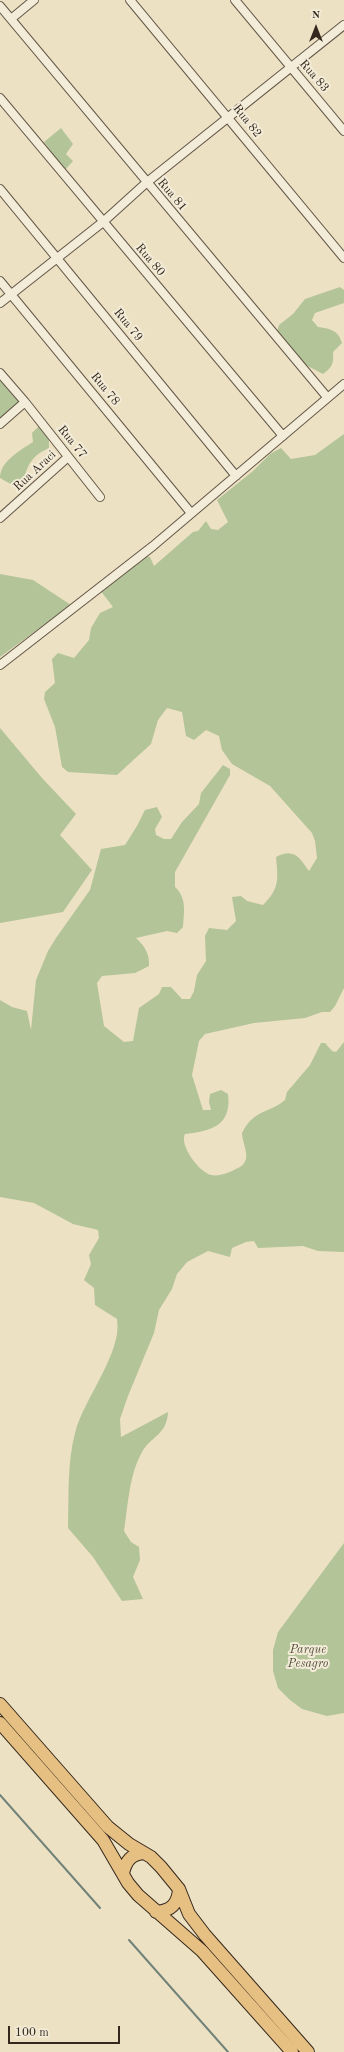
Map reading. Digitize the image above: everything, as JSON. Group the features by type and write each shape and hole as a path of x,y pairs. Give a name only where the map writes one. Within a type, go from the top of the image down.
{"highway":[{"path":"0,1704 108,1826 129,1844 144,1853 161,1867 179,1889 189,1914 205,1935 308,2052"},
{"path":"0,1724 103,1840 135,1891 156,1912 170,1921 202,1951 292,2052"},
{"path":"123,1873 126,1864 132,1856 144,1853"},
{"path":"156,1912 167,1910 175,1904 179,1889"}],"street":[{"path":"10,19 34,0"},
{"name":"Rua 82","path":"130,0 344,258"},
{"name":"Rua 83","path":"235,0 344,131"},
{"name":"Rua 81","path":"0,6 146,183 327,397"},
{"path":"0,303 103,222 146,183 344,25"},
{"name":"Rua 80","path":"0,98 283,436"},
{"name":"Rua 79","path":"0,189 236,476"},
{"name":"Rua 78","path":"0,281 191,513"},
{"name":"Rua 77","path":"0,373 88,480 100,498"},
{"path":"0,665 153,546 344,384"},
{"path":"0,424 25,402"},
{"name":"Rua Araci","path":"0,518 68,457"}],"green space":[{"path":"61,128 73,144 66,154 73,161 65,170 44,142"},
{"path":"340,287 344,290 344,303 315,313 312,320 318,327 336,333 342,343 333,352 332,365 323,374 300,362 277,332 279,325 293,314 305,299"},
{"path":"0,378 22,405 0,423"},
{"path":"39,426 45,430 48,435 49,448 32,460 27,470 21,490 0,478 1,472 7,461 17,452 33,442 32,433"},
{"path":"344,434 344,988 335,1006 330,1012 322,1012 305,1018 254,1023 205,1034 199,1041 192,1075 203,1110 211,1110 209,1102 210,1094 221,1090 228,1094 227,1113 218,1125 203,1131 185,1134 184,1139 187,1151 191,1158 206,1173 211,1175 219,1175 240,1167 246,1160 246,1151 242,1133 251,1120 285,1100 287,1092 310,1065 321,1043 325,1043 332,1051 336,1052 344,1042 344,1252 318,1251 303,1246 258,1248 254,1241 246,1242 232,1248 230,1257 208,1251 187,1262 177,1274 172,1289 159,1310 154,1333 120,1419 121,1437 168,1412 165,1426 142,1452 134,1471 124,1531 131,1542 139,1547 140,1560 133,1577 143,1599 122,1601 93,1557 68,1528 72,1444 79,1420 114,1346 117,1332 117,1319 95,1305 94,1288 84,1280 91,1264 89,1255 99,1238 98,1230 73,1224 34,1203 0,1197 0,1000 12,1007 27,1011 31,1030 36,980 48,951 90,890 101,849 125,845 145,810 157,807 162,817 155,829 156,835 164,839 171,839 182,822 199,804 201,793 223,765 230,769 230,775 175,872 175,887 179,891 184,906 183,927 177,933 167,931 136,938 146,950 149,958 149,966 135,973 102,976 97,983 104,1026 124,1042 133,1041 139,1008 159,994 162,987 171,987 182,999 190,999 194,991 197,975 206,961 205,936 209,928 227,930 236,921 232,897 241,896 247,901 263,905 269,899 277,883 276,857 288,853 292,854 300,859 309,871 317,858 315,841 312,833 270,786 232,764 222,750 219,736 206,730 194,740 186,736 182,712 167,708 158,720 151,744 117,775 68,772 62,767 55,727 44,699 45,692 55,683 52,659 58,653 74,658 89,640 91,628 100,613 113,607 100,590 145,556 150,557 154,566 193,532 198,531 206,521 211,529 218,530 228,522 217,500 253,471 270,454 281,448 291,459 315,455"},
{"path":"0,574 33,580 71,605 0,657"},
{"path":"0,728 42,778 76,814 60,835 92,870 63,912 0,923"},
{"name":"Parque Pesagro","path":"344,1543 344,1713 327,1716 302,1709 278,1688 273,1671 273,1650 278,1632"}],"waterway":[{"path":"0,1795 100,1908"},
{"path":"129,1940 228,2052"}]}
